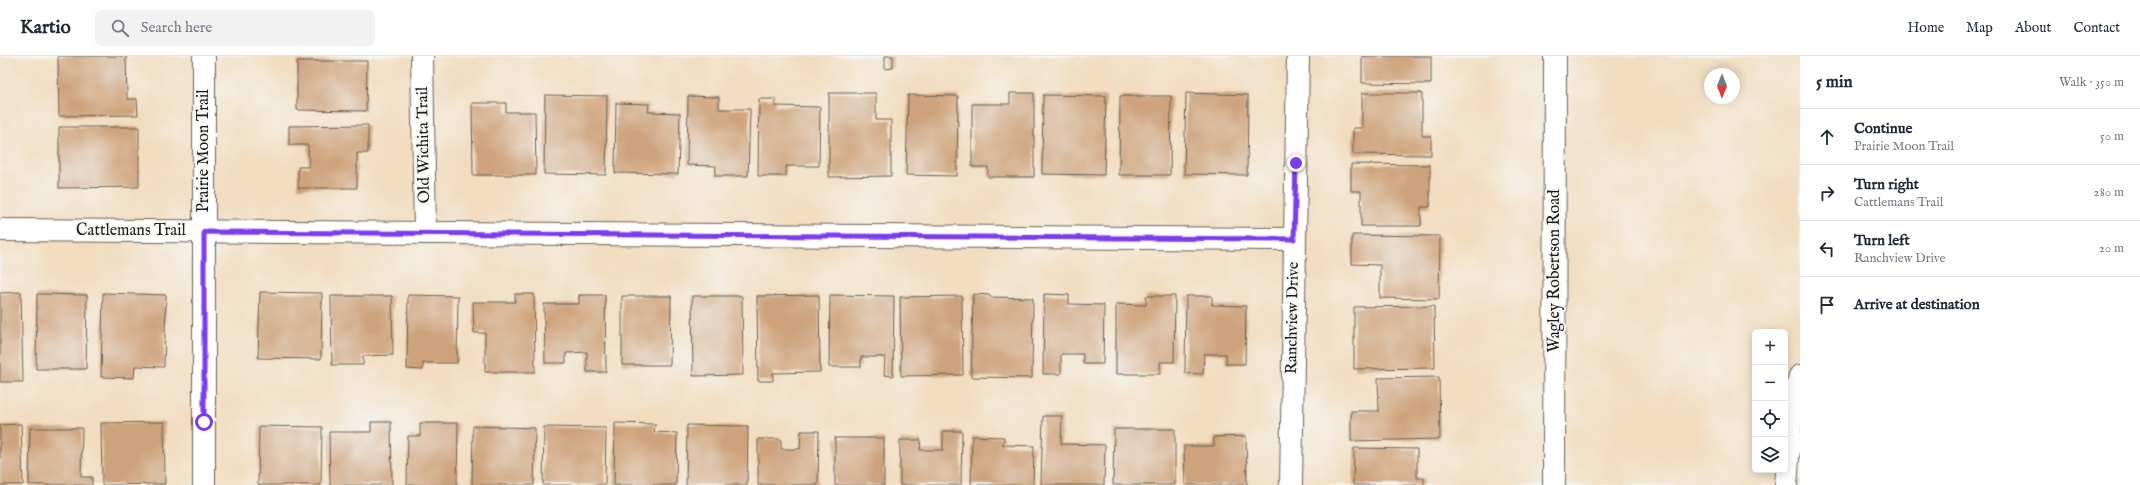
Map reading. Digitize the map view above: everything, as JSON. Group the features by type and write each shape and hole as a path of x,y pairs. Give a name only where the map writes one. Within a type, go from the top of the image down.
{"street":[{"name":"Prairie Moon Trail","path":"204,56 204,485"},
{"name":"Old Wichita Trail","path":"422,56 425,233"},
{"name":"Ranchview Drive","path":"1291,485 1298,56"},
{"name":"Wagley Robertson Road","path":"1554,485 1555,56"},
{"name":"Cattlemans Trail","path":"0,230 1294,239"},
{"path":"1786,485 1792,410 1800,376"}],"building":[{"path":"58,56 126,56 127,99 137,99 138,115 59,116"},
{"path":"885,56 893,56 893,68 885,69"},
{"path":"1362,56 1431,56 1431,84 1362,83"},
{"path":"297,61 367,61 366,111 297,110"},
{"path":"829,93 876,93 876,120 891,120 891,176 829,177"},
{"path":"1010,93 1034,93 1034,177 988,177 988,167 972,167 972,104 1010,104"},
{"path":"1186,93 1248,95 1247,175 1184,174"},
{"path":"1362,93 1422,93 1422,136 1431,136 1431,155 1353,154 1353,128 1362,128"},
{"path":"545,95 607,96 606,175 544,174"},
{"path":"908,95 958,96 957,176 906,175"},
{"path":"1043,95 1106,96 1104,175 1042,174"},
{"path":"688,96 719,97 719,109 750,109 748,176 715,176 716,166 687,165"},
{"path":"1120,96 1171,96 1170,175 1119,175"},
{"path":"759,99 776,99 775,106 820,107 819,166 786,166 786,176 758,176"},
{"path":"472,103 506,103 506,112 535,112 536,175 473,175"},
{"path":"616,103 649,104 648,112 680,113 678,174 615,173"},
{"path":"368,125 368,153 357,153 357,188 298,188 298,167 309,167 308,145 289,145 289,126"},
{"path":"59,127 139,127 139,187 59,188"},
{"path":"1351,164 1430,165 1430,207 1421,207 1421,226 1361,226 1361,191 1351,191"},
{"path":"1352,235 1440,236 1439,299 1380,298 1380,265 1352,264"},
{"path":"21,292 23,382 0,382 0,293"},
{"path":"260,292 322,293 321,359 258,358"},
{"path":"103,293 166,295 164,367 135,366 134,378 101,377"},
{"path":"37,294 87,295 86,369 36,369"},
{"path":"515,294 534,294 535,372 485,372 485,333 474,333 473,302 515,302"},
{"path":"973,294 990,295 990,297 1033,298 1032,378 971,377"},
{"path":"1044,294 1069,295 1069,304 1104,305 1103,364 1083,364 1083,354 1061,354 1061,374 1043,374"},
{"path":"408,295 458,296 457,363 423,363 423,370 407,369"},
{"path":"579,295 605,295 606,372 587,372 587,352 566,353 566,363 545,363 544,304 579,304"},
{"path":"819,295 820,372 773,373 773,381 758,381 757,296"},
{"path":"830,295 894,296 893,376 884,375 885,357 861,357 861,367 829,367"},
{"path":"331,296 392,296 393,355 363,356 363,365 332,365"},
{"path":"622,296 671,296 670,365 622,365"},
{"path":"692,296 742,296 743,375 693,376"},
{"path":"962,296 963,375 901,376 900,297"},
{"path":"1146,296 1175,296 1174,362 1160,362 1160,374 1116,374 1116,304 1146,305"},
{"path":"1186,296 1212,296 1212,305 1246,306 1245,364 1226,364 1226,354 1204,354 1203,374 1185,373"},
{"path":"1434,306 1435,368 1354,369 1354,307"},
{"path":"1439,377 1440,439 1351,441 1351,411 1379,411 1378,378"},
{"path":"1043,416 1062,416 1061,444 1105,445 1104,485 1041,485"},
{"path":"164,422 165,484 102,485 101,423"},
{"path":"371,422 391,422 392,485 330,485 329,432 371,432"},
{"path":"420,423 458,423 457,485 407,485 408,436 420,436"},
{"path":"615,423 655,424 654,432 677,433 676,485 614,485"},
{"path":"21,424 23,485 0,485 0,425"},
{"path":"687,425 748,426 747,485 686,485"},
{"path":"259,426 322,427 321,485 258,485"},
{"path":"473,426 535,428 534,485 472,485"},
{"path":"544,427 606,428 605,485 543,485"},
{"path":"30,428 82,428 81,477 92,477 92,485 29,485"},
{"path":"1114,429 1175,429 1175,485 1113,485"},
{"path":"801,431 819,431 818,485 758,485 758,439 781,439 781,449 800,449"},
{"path":"943,431 962,431 961,485 900,485 900,440 921,440 920,450 943,450"},
{"path":"972,436 1004,437 1003,445 1034,446 1033,485 971,485"},
{"path":"1246,436 1247,485 1185,485 1184,446 1214,446 1214,437"},
{"path":"835,438 884,438 884,485 835,485"},
{"path":"1354,448 1417,449 1417,478 1424,478 1424,485 1353,485"}],"route":[{"path":"204,422 204,232 1294,239 1296,163"}]}
